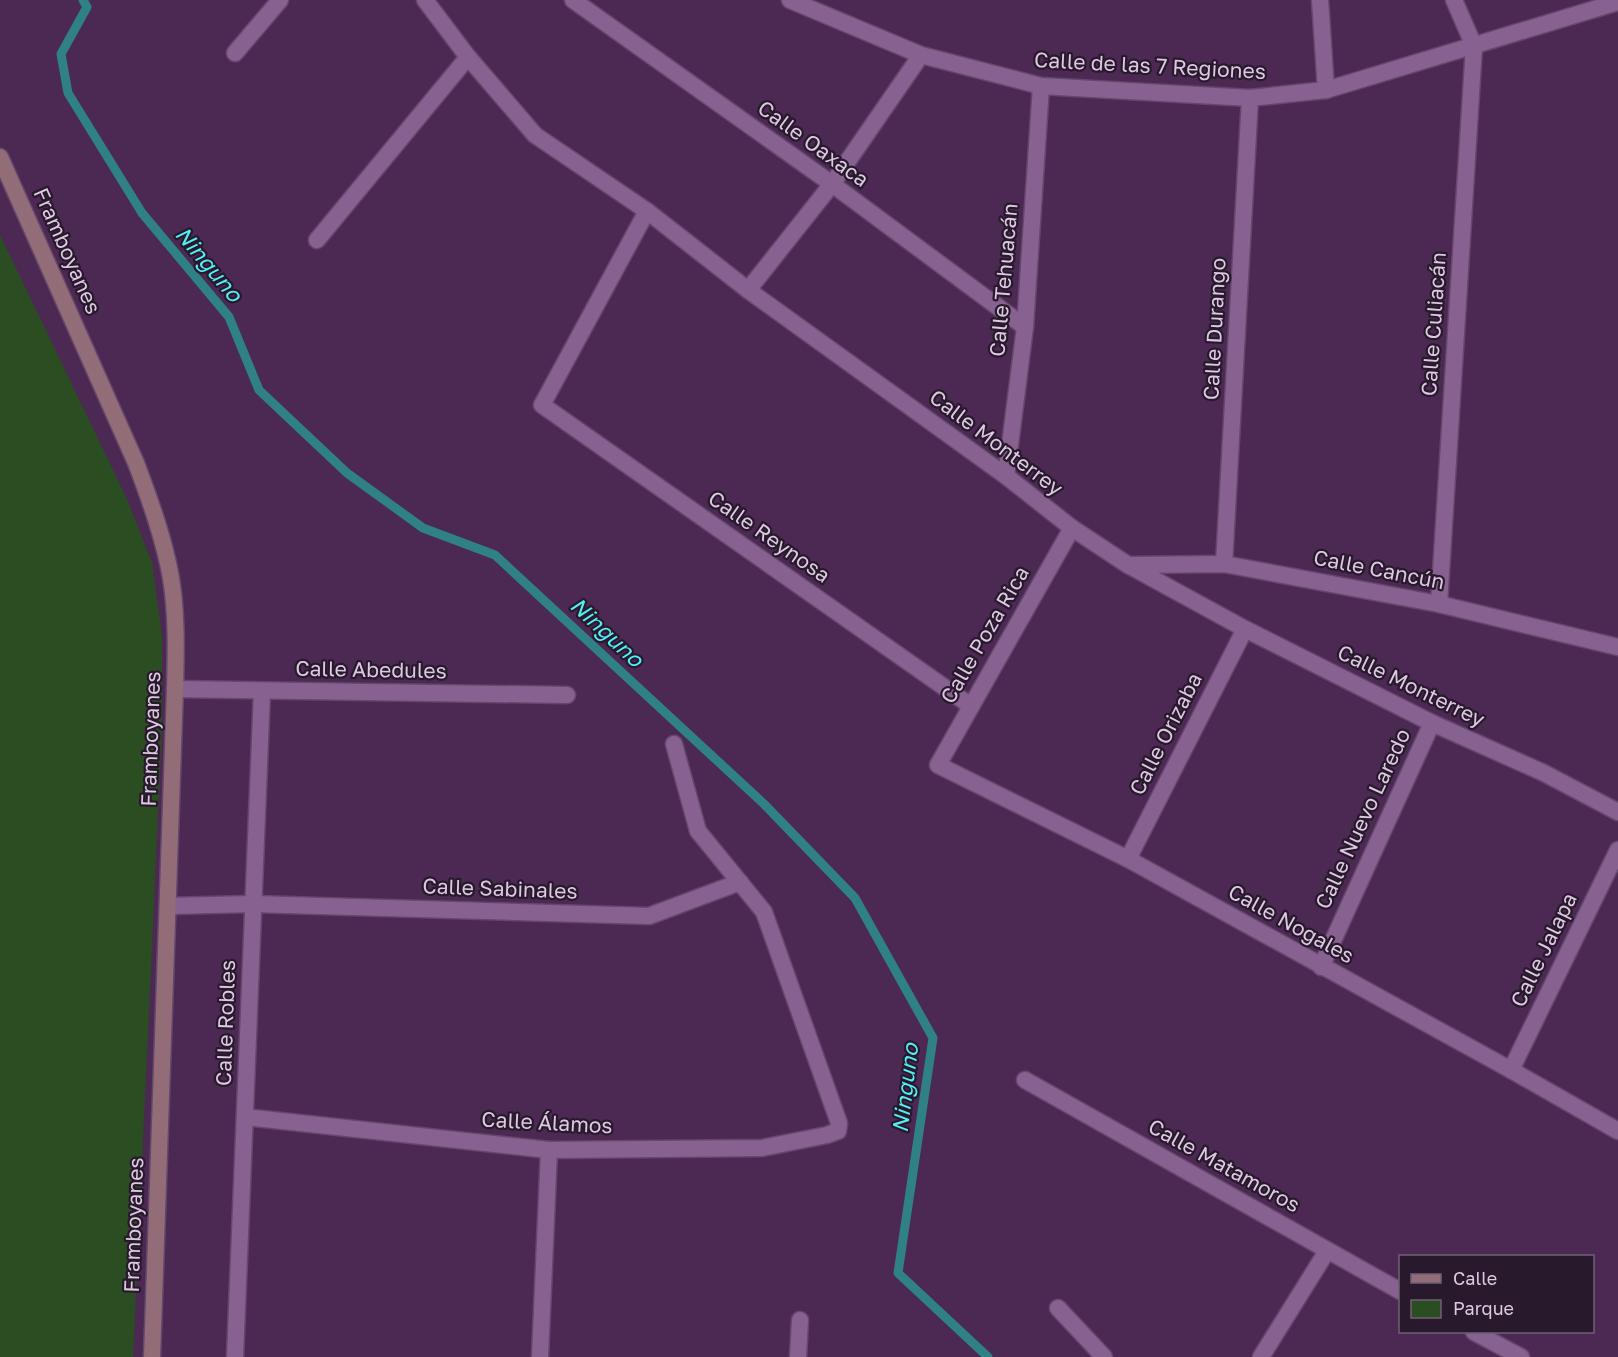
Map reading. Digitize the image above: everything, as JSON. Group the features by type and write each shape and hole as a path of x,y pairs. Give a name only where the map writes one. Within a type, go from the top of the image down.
{"main road":[{"name":"Framboyanes","path":"0,157 136,463 150,502 171,579 176,630 175,689 152,1357"}],"street":[{"path":"235,53 280,0"},
{"name":"Calle Oaxaca","path":"573,0 832,184 1025,327"},
{"name":"Calle de las 7 Regiones","path":"790,0 921,55 1041,86 1250,98 1326,90 1618,2"},
{"path":"1320,0 1326,90"},
{"path":"1454,0 1474,46"},
{"name":"Calle Monterrey","path":"429,1 468,57 535,135 647,211 748,290 1006,476 1072,528 1128,565 1245,629 1432,723 1544,773 1618,812"},
{"name":"Calle Culiacán","path":"1439,604 1474,46"},
{"path":"748,290 832,184 921,55"},
{"path":"317,240 468,57"},
{"name":"Calle Tehuacán","path":"1006,476 1025,327 1041,86"},
{"name":"Calle Durango","path":"1224,564 1250,98"},
{"name":"Calle Reynosa","path":"647,211 542,405 971,706"},
{"name":"Calle Poza Rica","path":"938,765 1072,528"},
{"name":"Calle Cancún","path":"1128,565 1224,564 1439,604 1618,647"},
{"name":"Calle Orizaba","path":"1128,859 1245,629"},
{"name":"Calle Abedules","path":"175,689 567,695"},
{"name":"Calle Robles","path":"235,1357 262,691"},
{"name":"Calle Nuevo Laredo","path":"1320,966 1432,723"},
{"path":"674,744 698,831 740,882"},
{"name":"Calle Nogales","path":"938,765 1128,859 1618,1131"},
{"name":"Calle Jalapa","path":"1511,1070 1618,850"},
{"name":"Calle Sabinales","path":"168,906 252,904 649,916 740,882"},
{"name":"Calle Álamos","path":"245,1117 549,1150 762,1148 827,1136 838,1131 839,1123 764,912 740,882"},
{"name":"Calle Matamoros","path":"1025,1080 1399,1290"},
{"path":"540,1357 549,1150"},
{"path":"1261,1357 1327,1251"},
{"path":"1058,1308 1104,1357"},
{"path":"798,1357 800,1320"},
{"path":"1476,1333 1521,1357"}],"green space":[{"path":"0,235 126,497 152,563 162,636 162,727 133,1357 0,1357"}],"waterway":[{"name":"Ninguno","path":"83,0 87,7 61,54 68,93 142,213 229,317 259,390 347,473 423,528 495,555 764,804 855,898 933,1038 898,1273 988,1357"}]}
